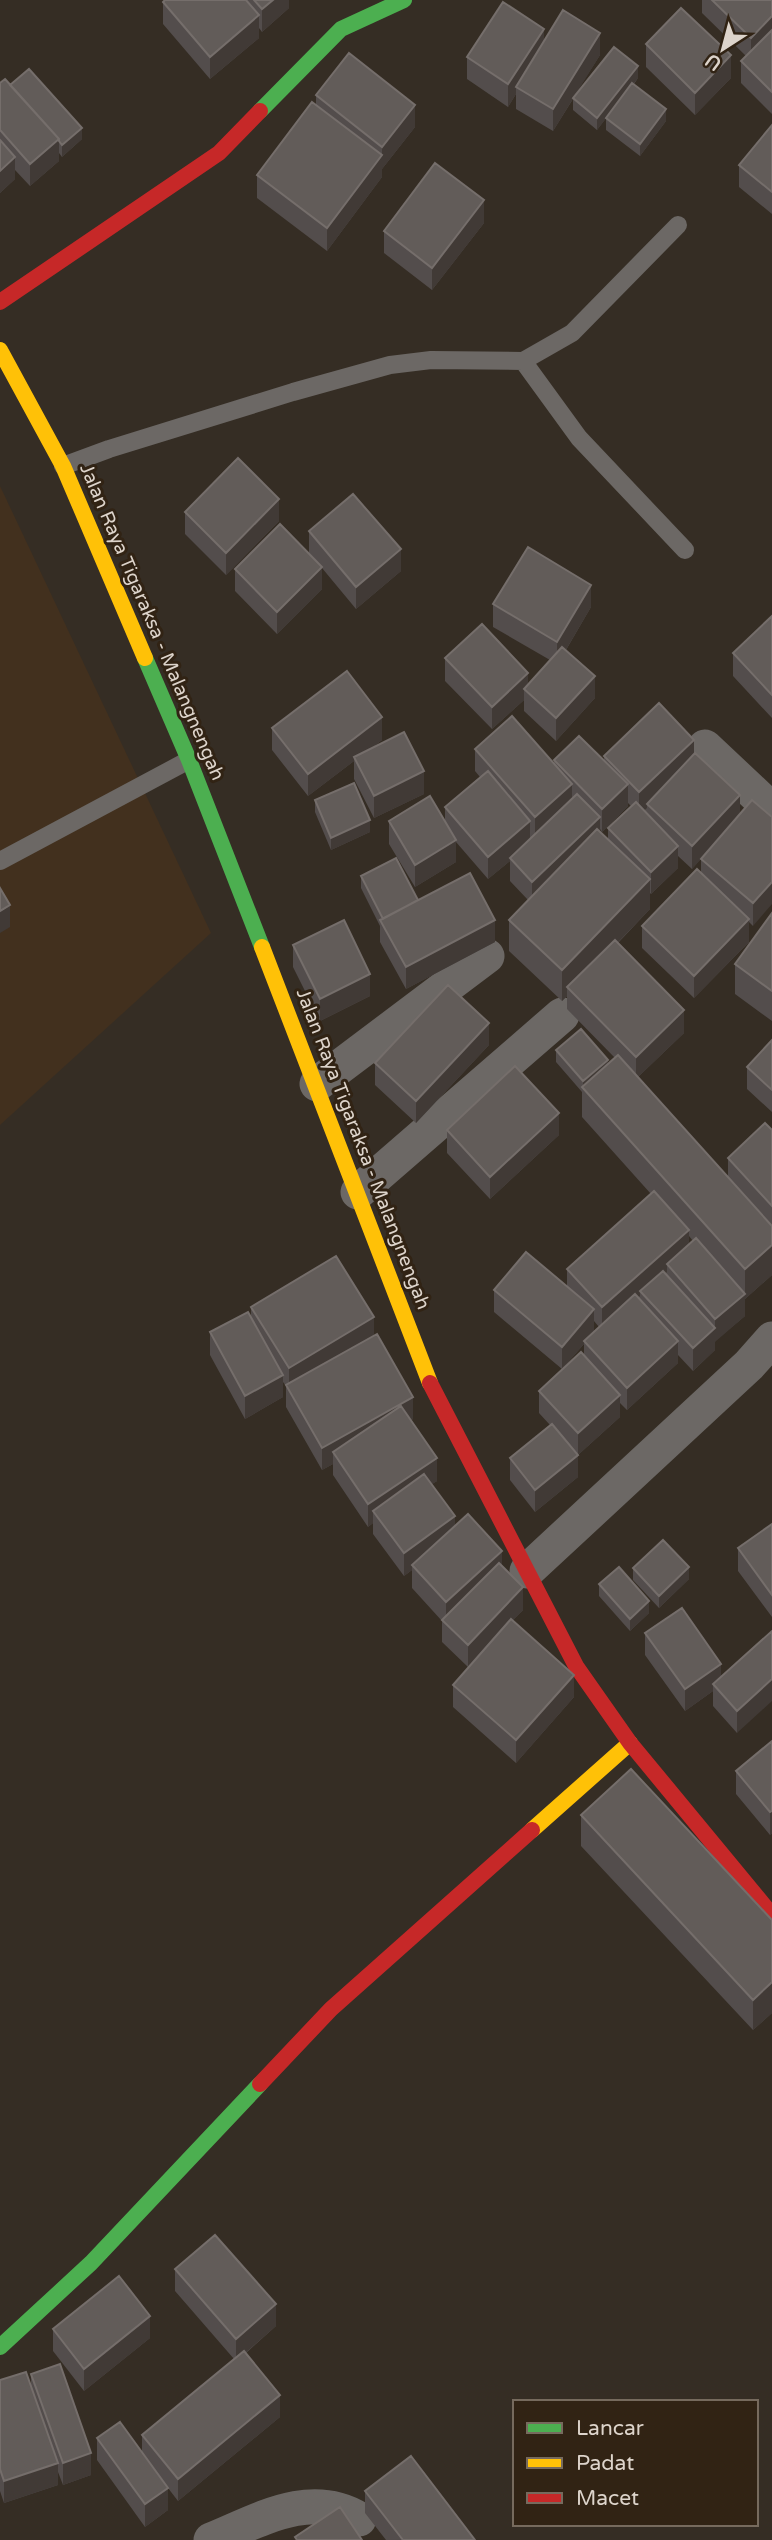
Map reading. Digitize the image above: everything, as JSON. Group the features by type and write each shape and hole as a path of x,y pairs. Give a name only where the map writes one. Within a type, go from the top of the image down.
{"main road":[{"path":"0,302 219,153 341,29 404,0"},
{"name":"Jalan Raya Tigaraksa - Malangnengah","path":"0,350 63,466 189,760 317,1084 434,1395 576,1665 630,1743 772,1915"},
{"path":"0,2347 91,2263 331,2009 630,1743"}],"street":[{"path":"705,747 772,810"},
{"path":"317,1084 486,956"},
{"path":"358,1192 562,1014"},
{"path":"527,1571 749,1365 772,1339"},
{"path":"211,2540 280,2512 305,2506 330,2506 359,2519"}],"lane":[{"path":"63,466 280,396 390,365 431,360 523,361 572,333 678,225"},
{"path":"523,361 579,438 685,550"},
{"path":"0,861 189,760"}],"shaded area":[{"path":"0,486 211,933 0,1125"}],"building":[{"path":"246,0 259,15 210,57 163,2"},
{"path":"254,0 273,0 262,9"},
{"path":"712,0 772,0 772,16 751,38"},
{"path":"503,2 544,29 508,84 467,57"},
{"path":"681,8 731,55 695,93 646,44"},
{"path":"563,10 600,33 553,109 516,87"},
{"path":"772,30 772,92 741,61"},
{"path":"614,47 638,66 597,118 573,98"},
{"path":"349,53 415,105 382,147 316,95"},
{"path":"29,69 82,128 62,145 10,85"},
{"path":"5,79 59,139 30,164 0,130 0,83"},
{"path":"632,83 666,109 640,144 606,118"},
{"path":"312,102 382,155 327,228 257,175"},
{"path":"772,125 772,192 739,165"},
{"path":"0,140 15,157 0,171"},
{"path":"435,163 484,200 432,268 384,231"},
{"path":"238,458 279,499 226,553 185,512"},
{"path":"353,494 401,549 356,587 309,531"},
{"path":"280,524 322,567 277,612 235,569"},
{"path":"528,547 591,585 557,642 493,604"},
{"path":"772,616 772,695 733,653"},
{"path":"482,624 528,673 492,707 445,658"},
{"path":"562,647 595,676 556,718 524,689"},
{"path":"347,671 382,717 308,774 272,728"},
{"path":"659,703 694,740 639,792 604,756"},
{"path":"512,716 572,784 535,817 475,749"},
{"path":"404,732 424,771 374,796 354,757"},
{"path":"579,736 628,784 602,809 554,760"},
{"path":"695,753 740,795 692,846 647,804"},
{"path":"488,771 530,821 488,857 445,807"},
{"path":"354,783 370,820 331,838 315,800"},
{"path":"577,794 600,817 532,882 510,858"},
{"path":"430,796 456,840 415,865 389,821"},
{"path":"752,800 772,817 772,882 753,903 701,859"},
{"path":"636,802 678,846 651,872 608,828"},
{"path":"597,829 650,879 562,970 509,920"},
{"path":"396,858 418,900 383,919 361,876"},
{"path":"697,869 749,919 694,976 642,926"},
{"path":"470,873 495,920 406,967 380,920"},
{"path":"0,888 10,905 0,911"},
{"path":"772,913 772,991 735,964"},
{"path":"344,920 370,974 320,999 293,945"},
{"path":"615,940 684,1010 636,1057 567,987"},
{"path":"448,985 489,1023 416,1101 375,1063"},
{"path":"581,1029 608,1060 583,1081 556,1050"},
{"path":"772,1040 772,1090 747,1067"},
{"path":"618,1055 772,1226 772,1245 745,1269 582,1087"},
{"path":"515,1066 559,1113 490,1177 447,1130"},
{"path":"765,1123 772,1130 772,1206 728,1158"},
{"path":"654,1191 689,1230 602,1307 567,1269"},
{"path":"696,1238 745,1294 715,1319 667,1264"},
{"path":"526,1252 594,1309 562,1347 494,1290"},
{"path":"336,1256 374,1317 289,1368 251,1307"},
{"path":"663,1271 715,1328 693,1348 640,1291"},
{"path":"635,1294 678,1341 627,1388 584,1341"},
{"path":"248,1312 283,1375 245,1396 210,1332"},
{"path":"377,1334 413,1397 322,1448 286,1385"},
{"path":"581,1352 620,1395 578,1433 539,1391"},
{"path":"401,1406 437,1458 368,1504 333,1452"},
{"path":"552,1424 578,1455 535,1490 510,1458"},
{"path":"424,1474 455,1516 404,1553 373,1511"},
{"path":"468,1514 502,1551 446,1602 412,1565"},
{"path":"772,1524 772,1595 738,1548"},
{"path":"663,1540 689,1567 659,1596 633,1568"},
{"path":"499,1563 523,1587 468,1645 442,1620"},
{"path":"619,1567 649,1601 630,1619 599,1584"},
{"path":"682,1608 721,1664 685,1689 645,1633"},
{"path":"511,1619 574,1675 516,1740 453,1685"},
{"path":"772,1631 772,1679 737,1711 713,1684"},
{"path":"772,1741 772,1811 770,1812 736,1771"},
{"path":"631,1769 772,1920 772,1982 753,2000 581,1815"},
{"path":"215,2235 276,2304 236,2339 175,2269"},
{"path":"119,2276 150,2316 84,2369 53,2329"},
{"path":"244,2351 280,2395 178,2479 142,2435"},
{"path":"60,2364 91,2453 63,2463 31,2374"},
{"path":"26,2372 58,2463 4,2481 0,2469 0,2380"},
{"path":"120,2422 168,2488 145,2504 97,2438"},
{"path":"411,2456 475,2540 403,2540 365,2491"},
{"path":"340,2507 362,2540 297,2540 295,2537"}],"traffic: fast":[{"path":"260,111 341,29 404,0"},
{"path":"145,658 189,760 262,947"},
{"path":"0,2347 91,2263 260,2084"}],"traffic: slow":[{"path":"0,350 63,466 145,658"},
{"path":"262,947 430,1383"},
{"path":"532,1830 630,1743"}],"traffic: jam":[{"path":"0,302 219,153 260,111"},
{"path":"430,1383 576,1666 630,1743 772,1915"},
{"path":"260,2084 331,2009 532,1830"}]}
